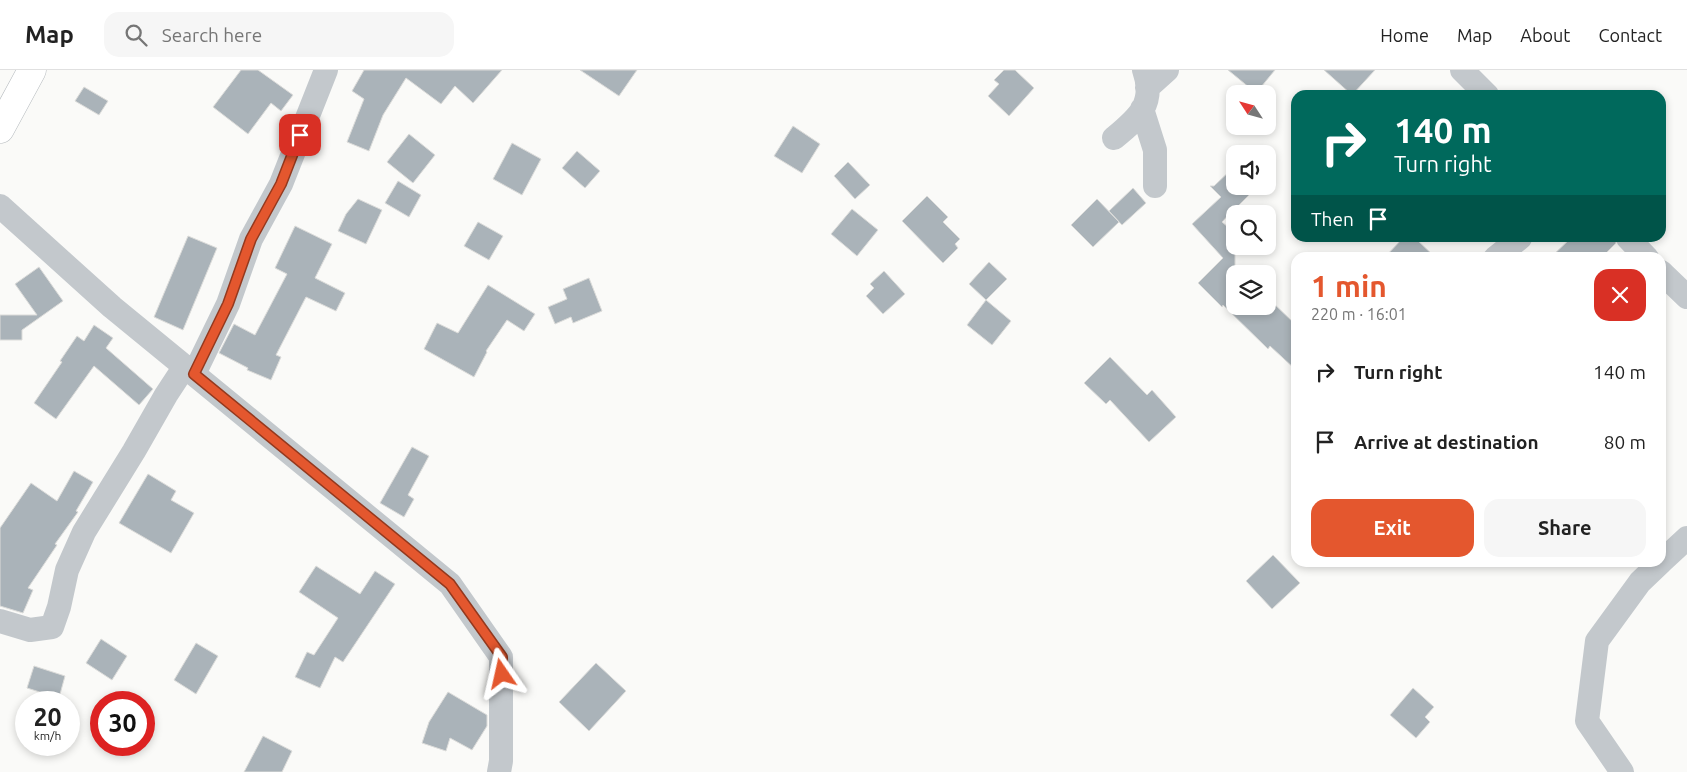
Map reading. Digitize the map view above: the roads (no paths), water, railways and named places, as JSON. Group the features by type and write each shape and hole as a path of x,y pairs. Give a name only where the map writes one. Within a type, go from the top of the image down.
{"main road":[{"path":"0,129 32,70"}],"street":[{"path":"0,621 30,630 52,627 59,607 67,570 84,532 166,395 190,370 228,304 251,239 281,184 326,70"},
{"path":"1114,138 1136,119 1145,89 1167,70"},
{"path":"1462,70 1482,90"},
{"path":"1145,89 1154,150 1155,186"},
{"path":"0,206 112,306 450,584 502,657 500,772"},
{"path":"1502,252 1515,242"},
{"path":"1632,242 1641,252"},
{"path":"1666,277 1687,296"},
{"path":"1666,557 1687,538"},
{"path":"1622,772 1587,721 1597,641 1640,582 1656,567"}]}
